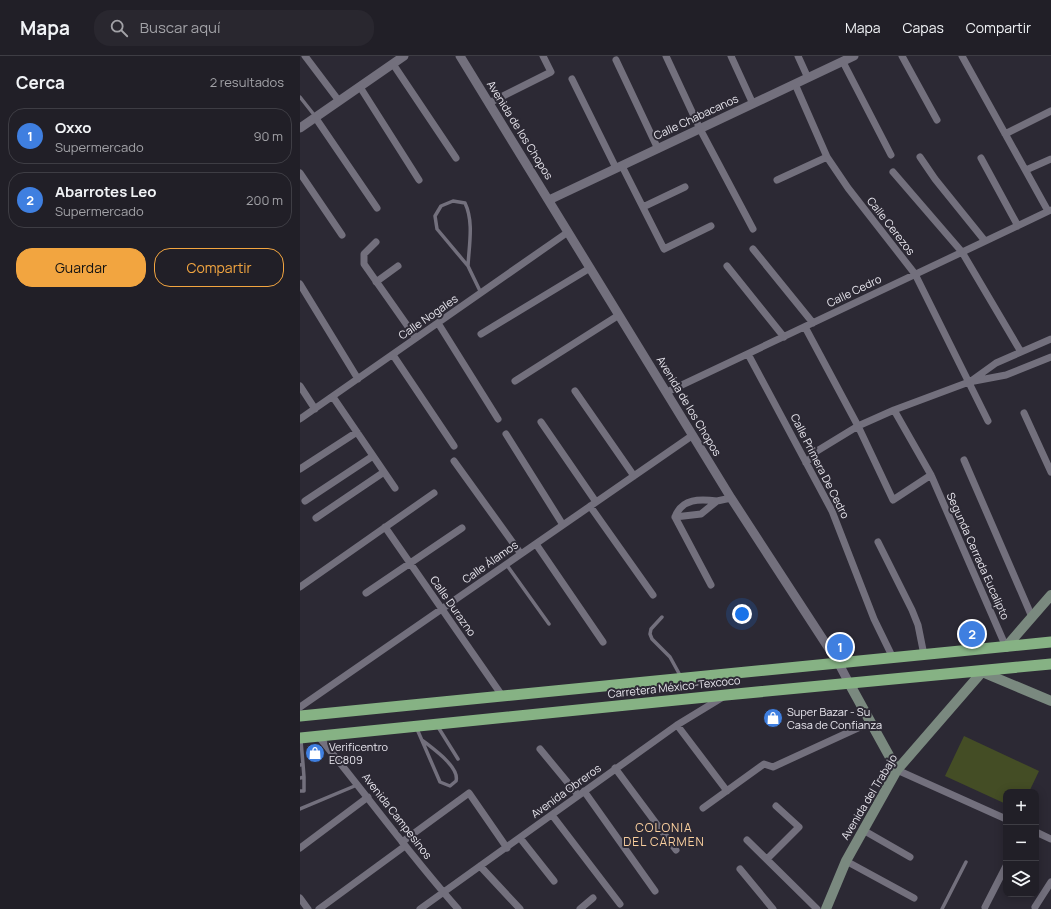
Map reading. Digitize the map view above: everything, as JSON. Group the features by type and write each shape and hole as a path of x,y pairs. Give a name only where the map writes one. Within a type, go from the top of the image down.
{"highway":[{"name":"Carretera México-Texcoco","path":"301,712 503,697 1051,642"},
{"name":"Carretera México-Texcoco","path":"300,738 726,694 982,672 1051,664"}],"main road":[{"path":"1006,647 1051,595"},
{"path":"982,672 1051,701"},
{"name":"Avenida del Trabajo","path":"826,909 846,861 897,770 982,672"},
{"name":"Avenida de los Chopos","path":"849,683 897,770"}],"street":[{"path":"305,56 339,101"},
{"path":"300,128 404,56"},
{"name":"Avenida de los Chopos","path":"460,56 731,498 839,664 849,683"},
{"path":"489,103 551,72 543,56"},
{"path":"666,56 700,129 753,229"},
{"path":"731,56 753,104"},
{"path":"798,56 808,78"},
{"path":"902,56 937,120"},
{"path":"962,56 1050,210"},
{"path":"849,58 891,156"},
{"name":"Calle Chabacanos","path":"549,200 849,58"},
{"path":"616,60 658,149"},
{"path":"393,64 456,158"},
{"path":"572,79 619,167 643,206 664,249 711,226"},
{"name":"Calle Cerezos","path":"795,84 827,157 848,188 915,274 988,421"},
{"path":"360,87 419,180"},
{"path":"1006,134 1051,111"},
{"path":"315,117 377,208"},
{"path":"776,180 827,157"},
{"path":"920,157 935,179 985,241"},
{"path":"981,158 1018,226"},
{"path":"1026,170 1051,159"},
{"path":"893,172 962,252 1021,352"},
{"path":"300,173 342,236"},
{"path":"643,206 685,187"},
{"name":"Calle Cedro","path":"667,392 1050,210"},
{"name":"Calle Nogales","path":"300,419 568,232"},
{"path":"376,242 364,254 364,264 416,338"},
{"path":"753,249 813,323"},
{"path":"376,282 398,266"},
{"path":"727,266 784,337"},
{"path":"481,334 590,268"},
{"path":"300,284 358,379"},
{"path":"515,381 619,315"},
{"path":"438,323 498,419"},
{"path":"805,327 858,426 893,500 930,475"},
{"path":"969,382 996,363 1051,339"},
{"name":"Calle Primera De Cedro","path":"748,354 832,511 874,619 893,658"},
{"path":"393,355 454,446"},
{"path":"806,463 817,452 858,426 894,410 969,382 993,379 1051,357"},
{"path":"300,386 315,408"},
{"path":"575,391 634,476"},
{"path":"333,397 395,488"},
{"name":"Segunda Cerrada Eucalipto","path":"894,410 930,475 1006,647"},
{"path":"1024,413 1051,472"},
{"path":"542,422 593,504 653,595"},
{"path":"300,469 357,432"},
{"path":"506,434 563,525"},
{"name":"Calle Álamos","path":"301,712 442,608 693,435"},
{"path":"305,501 373,456"},
{"path":"964,460 1032,617"},
{"path":"454,461 521,554"},
{"path":"316,518 384,472"},
{"path":"300,587 434,493"},
{"path":"711,585 675,517 677,510 683,504 694,500 717,501 731,498"},
{"path":"675,517 701,514 717,501"},
{"name":"Calle Durazno","path":"385,527 503,697"},
{"path":"366,593 462,528"},
{"path":"878,542 912,610 918,625 924,655"},
{"path":"536,544 603,642"},
{"name":"Avenida Obreros","path":"420,909 507,848 615,768 677,725 726,694"},
{"path":"703,808 764,764 773,767 871,722"},
{"path":"677,725 727,791"},
{"name":"Avenida Campesinos","path":"319,737 358,784 403,844 458,909"},
{"path":"540,749 581,793 655,891"},
{"path":"615,768 676,850"},
{"path":"897,770 1003,817"},
{"path":"320,909 469,793 507,848"},
{"path":"300,848 368,797"},
{"path":"766,859 799,827 776,806"},
{"path":"552,815 620,904"},
{"path":"863,830 910,857"},
{"path":"1039,833 1051,839"},
{"path":"520,838 554,881"},
{"path":"747,840 817,909"},
{"path":"846,861 914,898"},
{"path":"480,866 520,909"},
{"path":"740,869 773,909"},
{"path":"985,907 1003,872"},
{"path":"1036,907 1051,882"},
{"path":"300,898 308,909"},
{"path":"580,909 593,898"}],"lane":[{"path":"300,97 315,117"},
{"path":"468,266 470,213 465,203 453,201 441,206 435,216 437,229 468,266 481,293"},
{"path":"506,564 549,624"},
{"path":"662,617 651,629 650,634 652,639 670,657 682,680"},
{"path":"436,724 458,759"},
{"path":"416,726 422,740 440,782 450,786 456,782 456,772 450,764 422,740"},
{"path":"300,738 304,791 300,791"},
{"path":"300,809 358,784"},
{"path":"942,909 966,862"}],"green space":[{"path":"964,736 1039,771 1030,789 1003,789 1003,803 945,776"}],"place":[{"name":"Abarrotes Leo","path":"972,634"},
{"name":"Oxxo","path":"840,647"},
{"name":"Super Bazar - Su Casa de Confianza","path":"773,718"},
{"name":"Verificentro EC809","path":"315,753"}],"district":[{"name":"COLONIA DEL CARMEN","path":"664,835"}]}
